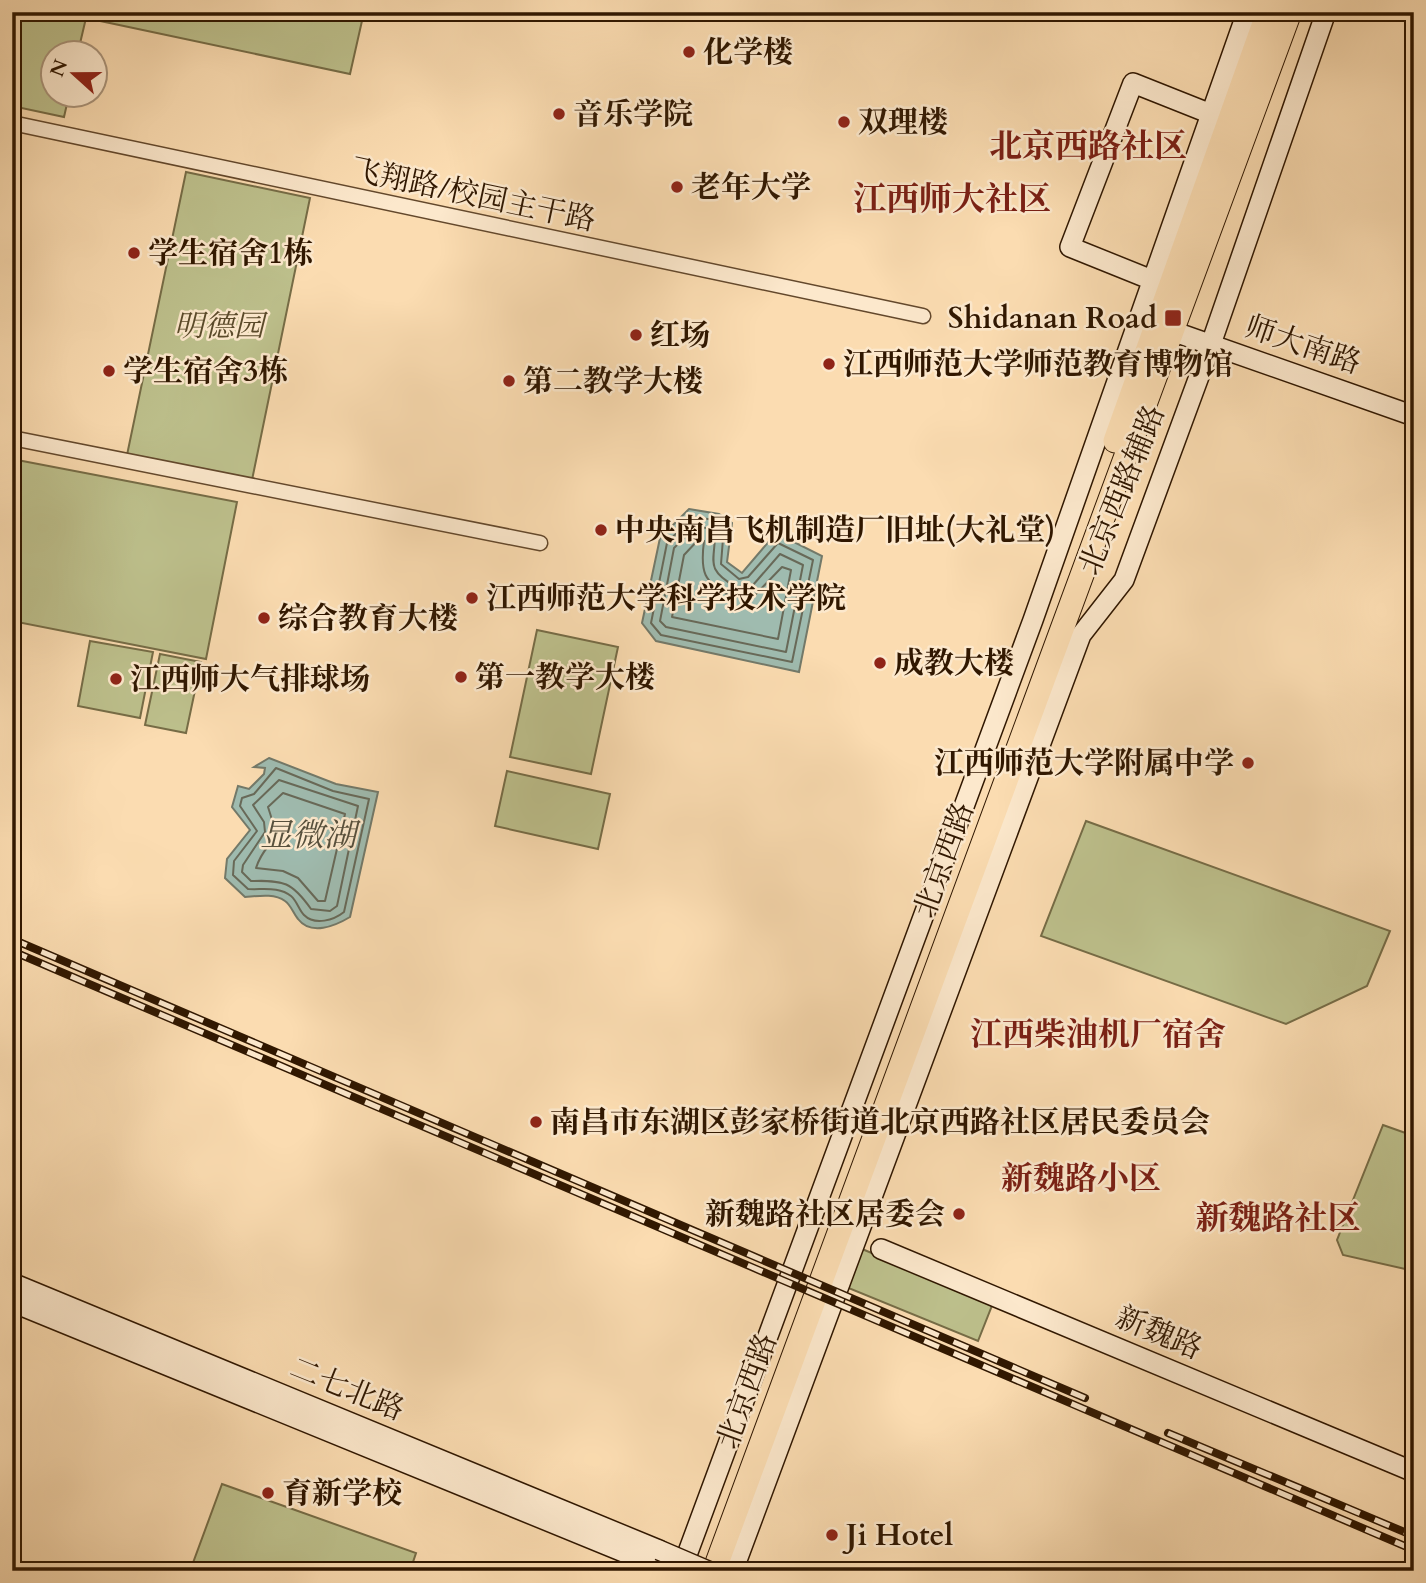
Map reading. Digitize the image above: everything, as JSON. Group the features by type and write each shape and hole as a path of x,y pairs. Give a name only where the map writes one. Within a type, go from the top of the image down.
{"main road":[{"name":"北京西路辅路","path":"681,1571 1033,620 1247,12"},
{"name":"北京西路","path":"698,1571 1044,638 1268,12"},
{"name":"北京西路","path":"714,1571 1290,12"},
{"name":"北京西路辅路","path":"733,1571 1081,635 1124,579 1211,344 1326,12"},
{"path":"1152,280 1070,247 1133,83 1211,114"},
{"name":"师大南路","path":"1171,331 1414,416"},
{"name":"新魏路","path":"881,1249 1414,1472"},
{"name":"二七北路","path":"12,1283 658,1564"},
{"name":"二七北路","path":"12,1302 658,1564"},
{"path":"658,1564 708,1571"}],"street":[{"name":"飞翔路/校园主干路","path":"12,122 923,316"},
{"path":"12,438 540,543"}],"green space":[{"path":"12,12 364,12 350,74 86,18 81,38 38,38 38,108 66,108 64,117 12,106"},
{"name":"明德园","path":"186,172 310,198 252,480 127,455"},
{"path":"12,459 237,502 206,659 12,621"},
{"path":"537,630 618,647 591,774 510,757"},
{"name":"江西师大气排球场","path":"90,641 153,652 140,718 78,706"},
{"path":"160,654 201,662 186,733 145,725"},
{"path":"507,771 610,794 598,849 495,826"},
{"path":"1086,821 1390,931 1367,986 1286,1024 1041,936"},
{"path":"1383,1125 1414,1136 1414,1271 1343,1255 1337,1240"},
{"path":"862,1249 993,1303 978,1341 846,1287"},
{"path":"222,1484 416,1553 410,1571 190,1571"}],"water":[{"path":"689,509 719,514 732,523 727,562 742,573 776,533 822,556 799,672 656,641 642,623 660,538"},
{"name":"显微湖","path":"269,758 336,784 378,792 350,917 337,923 323,928 309,927 298,919 281,898 245,897 225,878 227,859 250,830 232,807 238,786 249,789 264,774 265,768 254,767"}],"railway":[{"path":"12,939 1085,1398"},
{"path":"12,951 1414,1550"},
{"path":"1168,1433 1414,1536"}],"place":[{"name":"化学楼","path":"689,52"},
{"name":"音乐学院","path":"559,114"},
{"name":"双理楼","path":"844,122"},
{"name":"老年大学","path":"677,187"},
{"name":"学生宿舍1栋","path":"134,253"},
{"name":"Shidanan Road","path":"1173,318"},
{"name":"红场","path":"636,335"},
{"name":"江西师范大学师范教育博物馆","path":"829,364"},
{"name":"学生宿舍3栋","path":"109,371"},
{"name":"第二教学大楼","path":"509,381"},
{"name":"中央南昌飞机制造厂旧址(大礼堂)","path":"601,530"},
{"name":"江西师范大学科学技术学院","path":"472,598"},
{"name":"综合教育大楼","path":"264,618"},
{"name":"成教大楼","path":"880,663"},
{"name":"第一教学大楼","path":"461,677"},
{"name":"江西师大气排球场","path":"116,679"},
{"name":"江西师范大学附属中学","path":"1248,763"},
{"name":"南昌市东湖区彭家桥街道北京西路社区居民委员会","path":"536,1122"},
{"name":"新魏路社区居委会","path":"959,1214"},
{"name":"育新学校","path":"268,1493"},
{"name":"Ji Hotel","path":"832,1535"}],"district":[{"name":"北京西路社区","path":"1088,146"},
{"name":"江西师大社区","path":"952,199"},
{"name":"江西柴油机厂宿舍","path":"1098,1035"},
{"name":"新魏路小区","path":"1081,1179"},
{"name":"新魏路社区","path":"1278,1218"}]}
